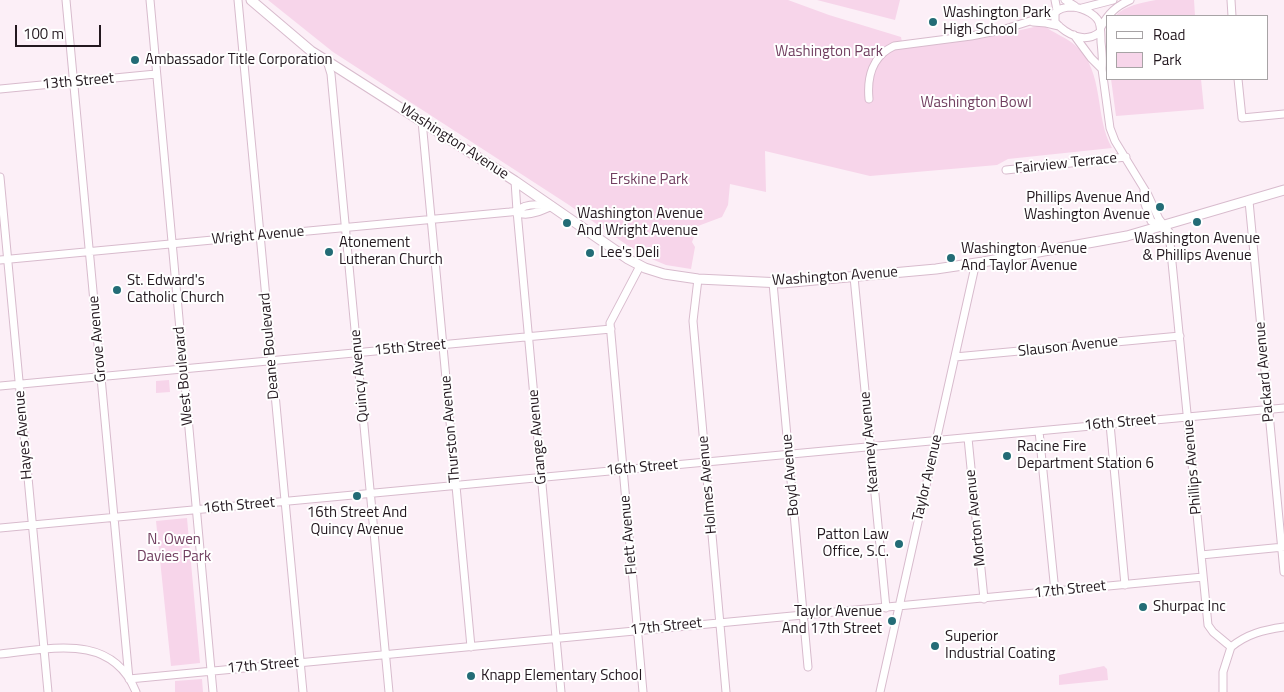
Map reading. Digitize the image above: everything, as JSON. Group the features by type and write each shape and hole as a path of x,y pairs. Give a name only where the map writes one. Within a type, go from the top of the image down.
{"main road":[{"name":"Washington Avenue","path":"251,0 311,51 327,62 515,181 628,259 640,266 664,274 698,279 773,283 854,277 974,263 1164,228 1284,190"}],"street":[{"name":"Grove Avenue","path":"66,0 129,679"},
{"name":"West Boulevard","path":"150,0 214,692"},
{"name":"Deane Boulevard","path":"238,0 303,692"},
{"path":"1055,0 1056,11 1054,19 1059,26"},
{"path":"1065,0 1096,18 1100,29 1102,69 1110,128 1148,195 1164,228"},
{"path":"869,100 869,76 874,65 886,49 904,44 971,36 1030,22 1065,8 1080,8 1113,0"},
{"path":"1108,15 1112,10 1130,0"},
{"path":"1231,0 1232,15"},
{"path":"1074,36 1090,38 1100,29 1106,18"},
{"path":"1030,22 1059,26 1074,36 1102,69"},
{"name":"Quincy Avenue","path":"327,62 331,74 389,692"},
{"name":"13th Street","path":"0,89 156,74"},
{"path":"1238,80 1242,118 1284,114"},
{"name":"Thurston Avenue","path":"422,121 471,647"},
{"name":"Fairview Terrace","path":"1006,170 1126,158"},
{"name":"Hayes Avenue","path":"0,177 4,259 19,384 48,692"},
{"name":"Grange Avenue","path":"515,181 561,692"},
{"name":"Packard Avenue","path":"1249,201 1284,572"},
{"name":"Wright Avenue","path":"4,259 517,211 522,207 539,204 552,206"},
{"name":"Phillips Avenue","path":"1164,228 1180,336 1208,625 1213,632 1231,647"},
{"name":"Taylor Avenue","path":"880,692 955,358 974,271 974,263"},
{"name":"Flett Avenue","path":"640,266 610,323 644,692"},
{"name":"Kearney Avenue","path":"854,277 886,608"},
{"name":"Holmes Avenue","path":"698,279 693,321 726,692"},
{"name":"Boyd Avenue","path":"773,283 808,667"},
{"name":"15th Street","path":"0,386 611,329"},
{"name":"Slauson Avenue","path":"955,358 1180,336"},
{"name":"16th Street","path":"0,528 1284,408"},
{"path":"1110,424 1125,585"},
{"path":"1039,431 1054,592"},
{"name":"Morton Avenue","path":"968,438 984,599"},
{"path":"1201,555 1283,547"},
{"name":"17th Street","path":"129,679 1203,577"},
{"path":"1223,692 1223,672 1231,647 1240,640 1261,630 1283,628"},
{"path":"0,654 74,648 91,650 113,661 129,679 136,692"}],"green space":[{"path":"268,0 788,0 901,37 903,47 985,38 1043,25 1076,46 1085,57 1095,81 1106,135 1112,148 1008,159 997,165 870,176 765,151 766,192 730,184 728,205 722,217 698,226 692,242 695,247 691,269 666,265 647,257 627,245 569,205 333,52"},
{"path":"817,0 900,0 895,20"},
{"path":"1156,0 1194,0 1195,15 1116,15 1139,3"},
{"path":"1111,80 1201,80 1204,109 1116,116"},
{"path":"169,380 170,392 156,393 156,381"},
{"name":"N. Owen Davies Park","path":"187,518 200,663 171,666 156,521"},
{"path":"1104,666 1107,669 1108,680 1059,685 1059,675"},
{"path":"202,679 203,692 175,692 175,681"}],"place":[{"name":"Washington Park High School","path":"933,22"},
{"name":"Ambassador Title Corporation","path":"135,60"},
{"name":"Phillips Avenue And Washington Avenue","path":"1160,207"},
{"name":"Washington Avenue & Phillips Avenue","path":"1197,222"},
{"name":"Washington Avenue And Wright Avenue","path":"567,223"},
{"name":"Atonement Lutheran Church","path":"329,252"},
{"name":"Lee's Deli","path":"590,253"},
{"name":"Washington Avenue And Taylor Avenue","path":"951,258"},
{"name":"St. Edward's Catholic Church","path":"117,290"},
{"name":"Racine Fire Department Station 6","path":"1007,456"},
{"name":"16th Street And Quincy Avenue","path":"357,496"},
{"name":"Patton Law Office, S.C.","path":"899,544"},
{"name":"Shurpac Inc","path":"1143,607"},
{"name":"Taylor Avenue And 17th Street","path":"892,621"},
{"name":"Superior Industrial Coating","path":"935,646"},
{"name":"Knapp Elementary School","path":"471,676"}],"park label":[{"name":"Washington Park","path":"829,52"},
{"name":"Washington Bowl","path":"976,103"},
{"name":"Erskine Park","path":"649,180"}]}
